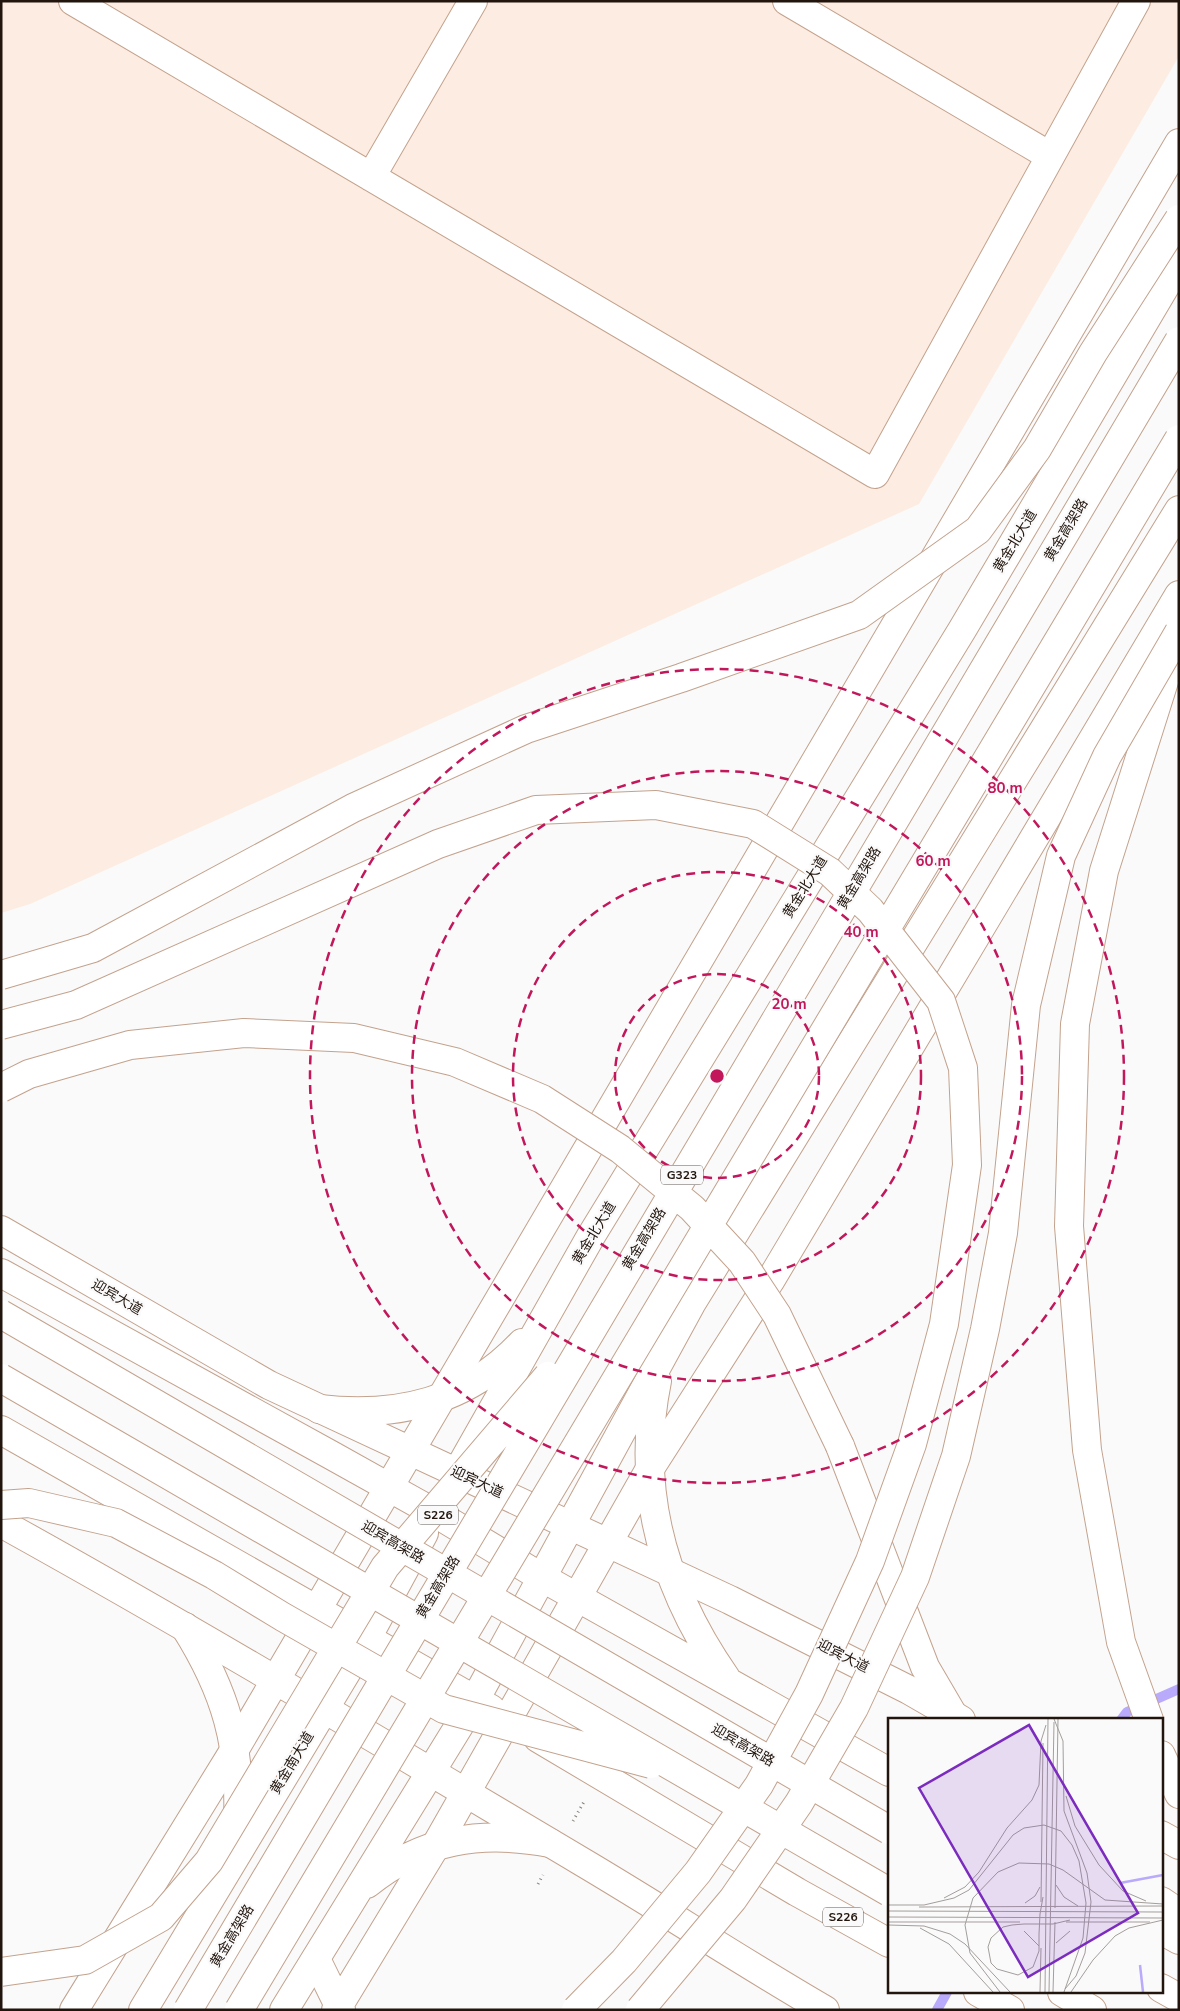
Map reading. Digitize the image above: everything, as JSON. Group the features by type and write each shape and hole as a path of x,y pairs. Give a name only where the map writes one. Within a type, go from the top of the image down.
{"main road":[{"path":"73,1 875,474 1136,1"},
{"path":"371,177 473,1"},
{"path":"788,1 1050,156"},
{"path":"74,2010 235,1749 1179,143"},
{"path":"1,974 93,948 353,808 526,729 681,678 858,615 978,530 1037,449 1093,353 1179,219"},
{"name":"黄金北大道","path":"435,1513 591,1236 962,630 1179,264"},
{"name":"黄金高架路","path":"188,2010 1179,340"},
{"path":"239,2010 1179,439"},
{"path":"284,2010 475,1700 691,1304 1179,510"},
{"path":"338,2008 435,1847 650,1470 770,1281 1179,595"},
{"path":"1148,1718 1121,1642 1087,1450 1068,1226 1075,1024 1104,871 1179,633"},
{"path":"640,2010 733,1900 799,1804 854,1708 915,1577 956,1456 985,1329 1003,1233 1026,1005 1061,856 1107,756 1179,633"},
{"path":"1,1026 76,1005 438,844 536,810 656,805 753,824 830,872 870,910 940,1001 963,1068 967,1165 944,1324 912,1444 874,1552 809,1694 759,1785 698,1872 624,1961 576,2010"},
{"path":"1,1088 29,1074 130,1045 244,1033 354,1038 455,1062 542,1099 620,1149 692,1208 742,1262 777,1315 840,1446 925,1667 955,1718"},
{"name":"迎宾大道","path":"1,1230 269,1385 670,1572 909,1690 958,1718"},
{"name":"S226","path":"1,1273 389,1487 541,1578 880,1767"},
{"path":"320,1409 346,1412 374,1412 402,1408 459,1390 486,1374 510,1356 532,1333 550,1309"},
{"name":"迎宾高架路","path":"1,1314 888,1829"},
{"path":"1,1972 85,1960 161,1917 209,1861 385,1567 596,1320"},
{"path":"661,1360 654,1395 650,1432 650,1470 658,1532 670,1572 688,1616 707,1650 730,1683"},
{"path":"1,1378 888,1891"},
{"name":"S226","path":"1,1430 508,1719 797,1892 888,1942"},
{"path":"1,1505 29,1503 116,1523 214,1576 444,1709 685,1773"},
{"name":"黄金南大道","path":"143,2010 367,1638 435,1513"},
{"path":"1,1523 185,1627 431,1772 825,2010"},
{"path":"185,1627 203,1656 218,1687 229,1718 235,1749 239,1791 237,1828 231,1863"},
{"path":"1162,1757 1179,1794"},
{"path":"1162,1836 1179,1846"},
{"path":"358,1891 380,1873 404,1859 435,1847 458,1841 488,1837 520,1838 550,1843"},
{"path":"1162,1902 1179,1913"},
{"path":"1162,1931 1179,1940"},
{"path":"316,1959 338,2008"},
{"path":"1162,1989 1179,1998"},
{"path":"982,1994 1010,2010"},
{"path":"1065,1994 1092,2010"}],"shaded area":[{"path":"1,1 1179,1 1179,56 919,504 30,904 1,913"}],"waterway":[{"path":"1122,1718 1127,1712 1179,1689"},
{"path":"937,2010 946,1994"}]}
